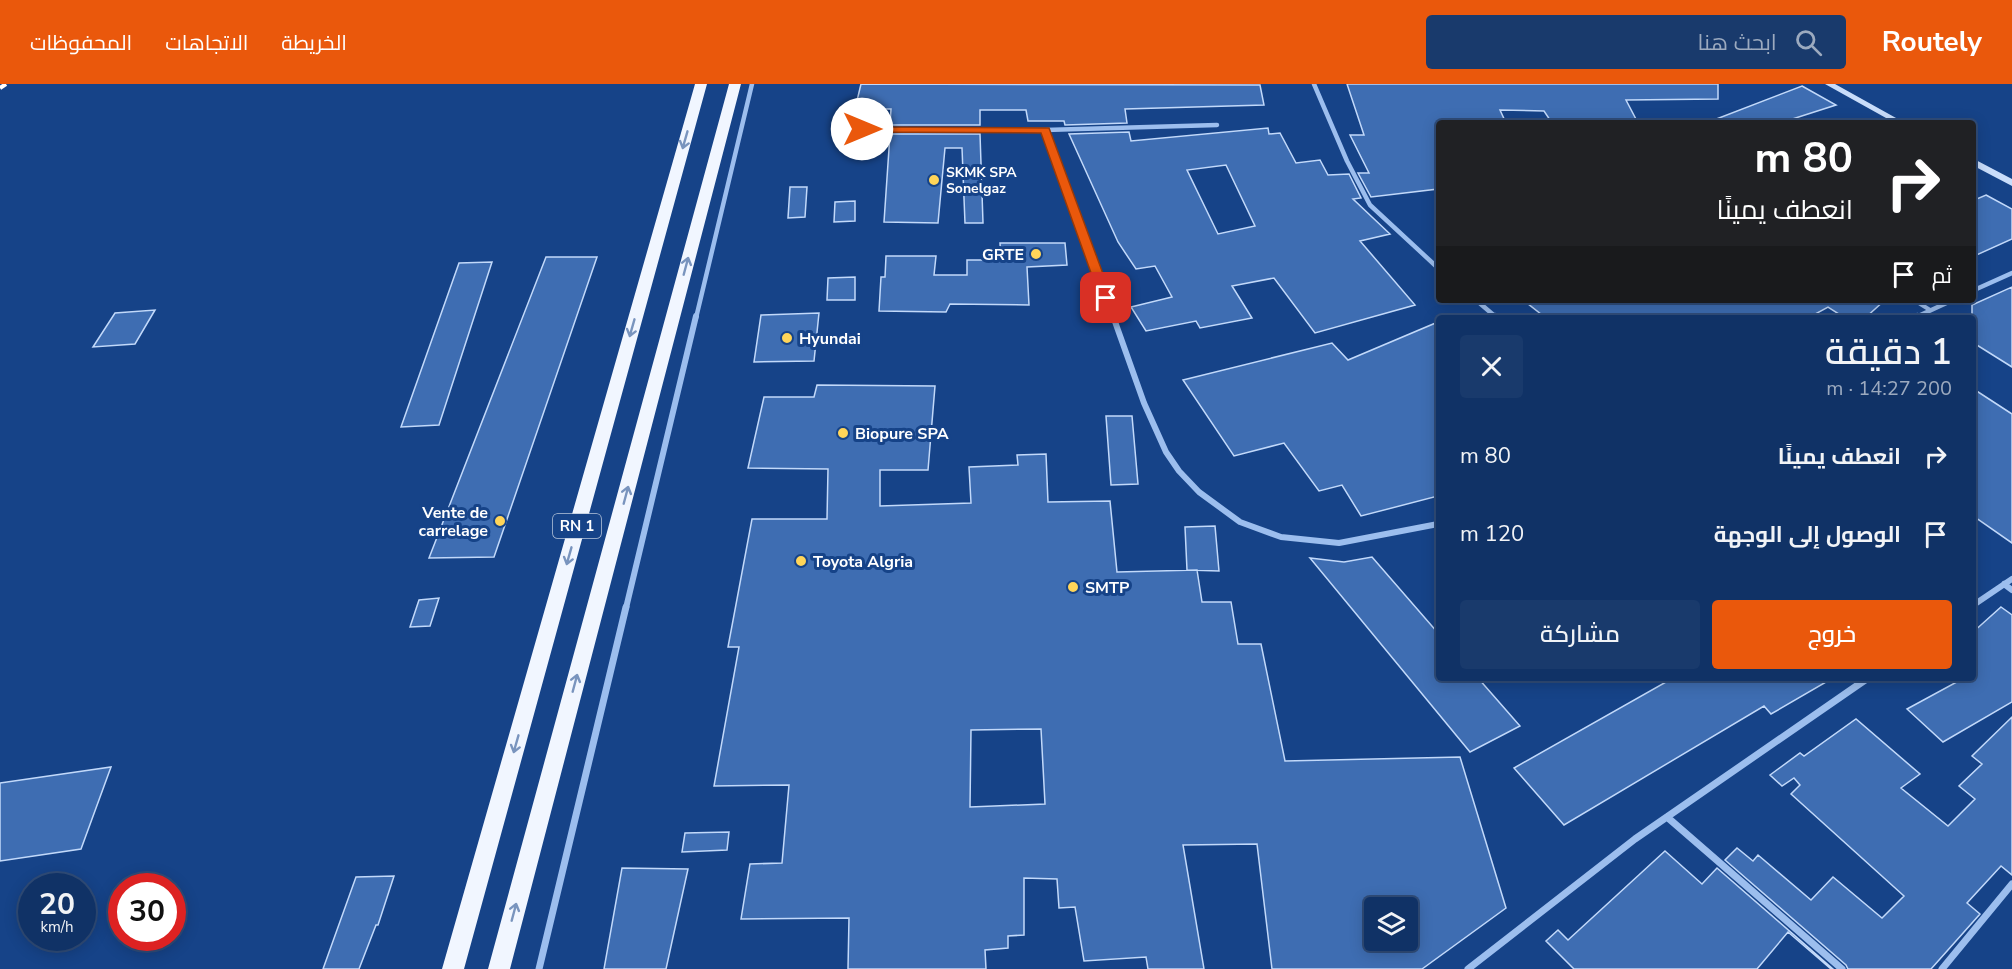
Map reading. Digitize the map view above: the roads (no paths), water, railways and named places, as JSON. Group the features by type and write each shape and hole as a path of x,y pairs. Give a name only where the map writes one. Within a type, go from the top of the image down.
{"highway":[{"name":"RN 1","path":"453,969 701,84"},
{"name":"RN 1","path":"499,969 735,84"}],"main road":[{"path":"1828,84 1895,120"},
{"path":"1976,164 2012,183"}],"street":[{"path":"539,969 752,84"},
{"path":"1314,84 1347,161 1370,206 1436,266"},
{"path":"862,129 1045,130 1217,125"},
{"path":"1045,130 1144,403 1166,452 1179,471 1199,492 1240,522 1281,537 1339,543 1436,524"},
{"path":"1976,289 2012,273"},
{"path":"1480,303 1494,315"},
{"path":"1920,315 1946,303"},
{"path":"1976,603 2012,579"},
{"path":"2004,584 2012,590"},
{"path":"1468,969 1635,839 1864,681"},
{"path":"1667,817 1842,969"},
{"path":"1942,969 2012,884"}],"lane":[{"path":"1919,303 1930,310"}],"railway":[{"path":"0,88 6,84"}],"place":[{"name":"SKMK SPA Sonelgaz","path":"934,180"},
{"name":"GRTE","path":"1036,254"},
{"name":"Hyundai","path":"787,338"},
{"name":"Biopure SPA","path":"843,433"},
{"name":"Vente de carrelage","path":"500,521"},
{"name":"Toyota Algria","path":"801,561"},
{"name":"SMTP","path":"1073,587"}]}
